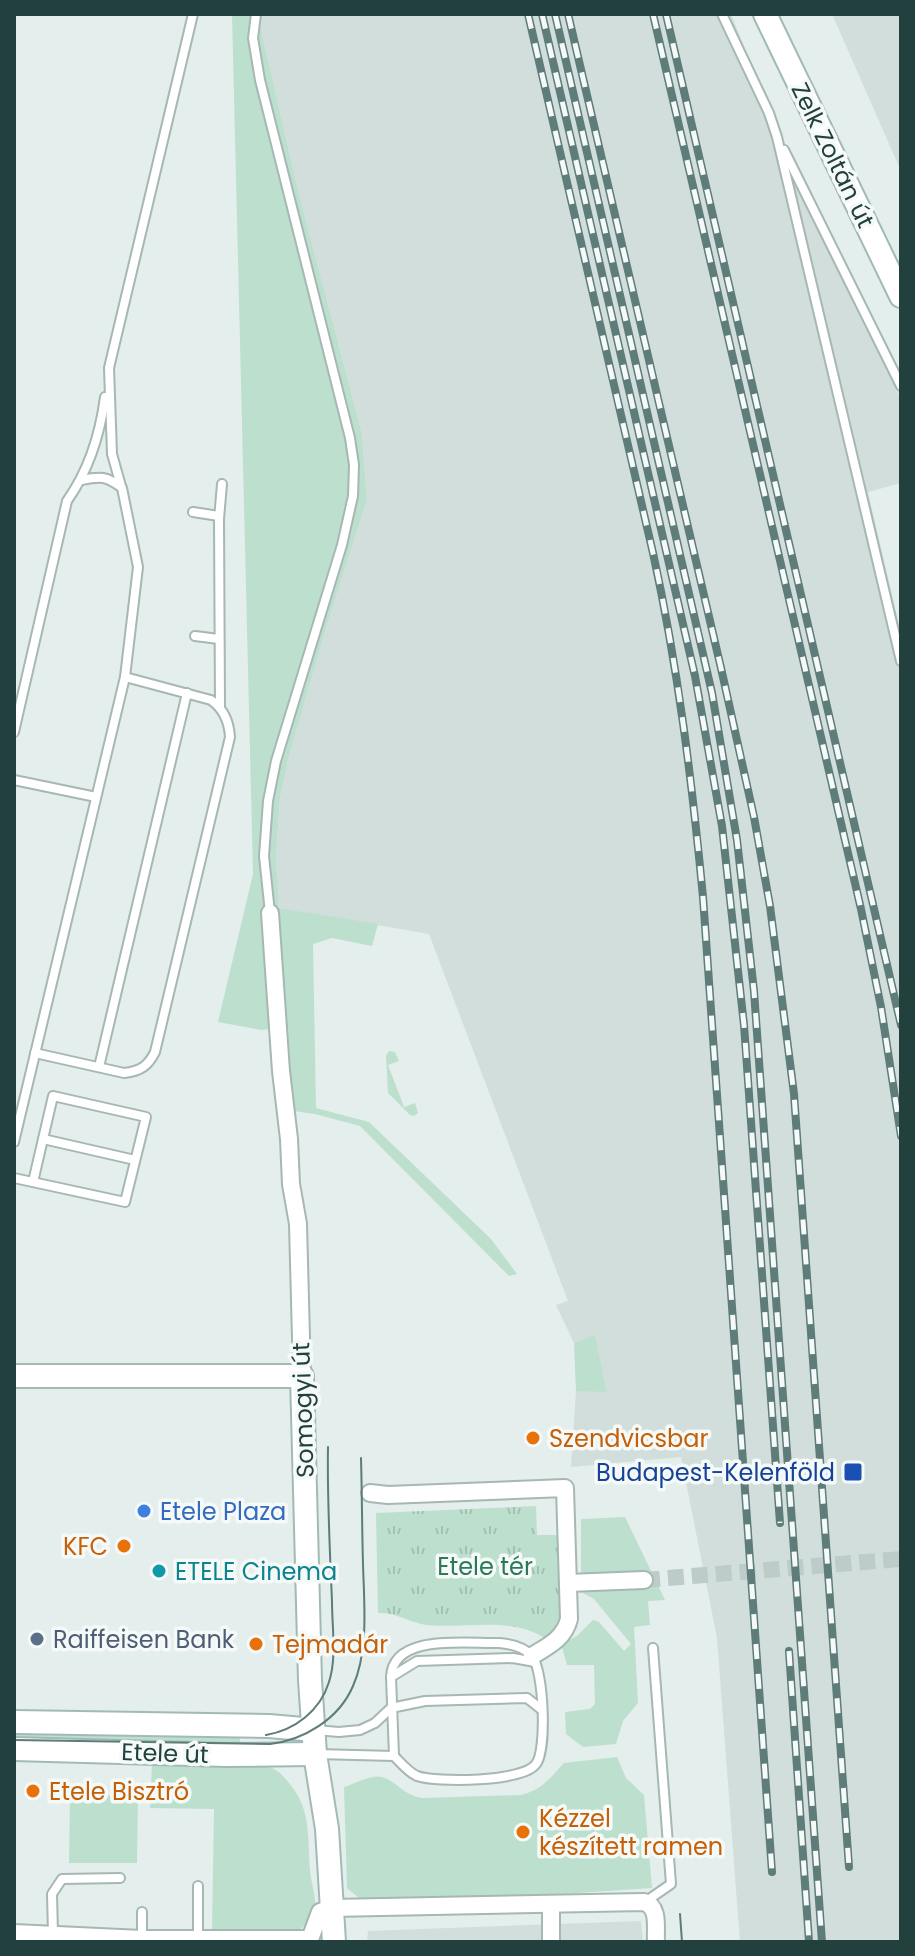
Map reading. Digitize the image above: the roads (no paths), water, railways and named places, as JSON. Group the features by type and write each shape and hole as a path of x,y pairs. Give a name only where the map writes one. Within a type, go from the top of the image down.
{"main road":[{"name":"Zelk Zoltán út","path":"765,14 901,296"},
{"path":"14,1376 302,1376"},
{"name":"Somogyi út","path":"302,1376 310,1680 315,1754 327,1829 334,1942"},
{"path":"269,1726 293,1713 304,1699 310,1680"},
{"name":"Etele út","path":"14,1722 269,1726 314,1730"},
{"name":"Etele út","path":"14,1749 226,1755 315,1754"}],"street":[{"name":"Somogyi út","path":"270,913 291,1184 298,1224 302,1376"},
{"path":"370,1493 388,1495 565,1488 569,1619 566,1630 534,1659"},
{"path":"568,1583 644,1580"},
{"path":"14,1933 119,1940 309,1941 320,1912 331,1908 644,1902 654,1909 656,1942"},
{"path":"551,1906 551,1942"}],"lane":[{"path":"14,732 67,501 82,480 102,420 109,368 193,14"},
{"path":"256,14 253,38 260,80 350,438 354,465 353,496 342,545 276,761 268,801 264,856 270,913"},
{"path":"722,14 769,113 777,137 901,661"},
{"path":"777,137 901,386"},
{"path":"14,1142 125,677 138,567 112,454 109,368"},
{"path":"82,480 107,477 122,488"},
{"path":"35,1053 124,1073 138,1071 149,1063 155,1052 230,737 220,706 219,516 222,484"},
{"path":"193,512 219,516"},
{"path":"195,636 219,639"},
{"path":"125,677 211,700 220,706"},
{"path":"99,1067 187,693"},
{"path":"14,780 96,797"},
{"path":"14,1178 125,1202 146,1117 53,1096 33,1182"},
{"path":"43,1139 135,1160"},
{"path":"315,1754 394,1756 413,1774 427,1779 516,1776 531,1771 539,1762 543,1750 534,1659 511,1644 499,1643 413,1646 397,1656 391,1666 394,1756"},
{"path":"644,1902 671,1884 653,1648"},
{"path":"391,1677 413,1661 534,1659"},
{"path":"314,1730 360,1730 375,1723 391,1708 425,1701 527,1698 541,1709"},
{"path":"53,1934 52,1894 62,1879 120,1878"},
{"path":"198,1886 198,1939"},
{"path":"142,1912 142,1939"}],"tunnel":[{"path":"644,1580 901,1559"}],"tram line":[{"path":"266,1735 287,1729 305,1718 319,1702 329,1682 334,1642 328,1447"},
{"path":"14,1740 270,1744 308,1733 330,1718 353,1686 363,1642 361,1458"},
{"path":"680,1914 682,1942"}],"railway":[{"path":"528,14 653,553 670,639 689,768 703,897 772,1872"},
{"path":"542,14 695,676 722,826 744,1025 780,1523"},
{"path":"555,14 712,693 737,840 754,991 822,1942"},
{"path":"568,14 721,668 770,906 794,1094 849,1867"},
{"path":"653,14 861,909 881,1007 901,1136"},
{"path":"666,14 901,1025"},
{"path":"789,1651 809,1942"}],"place":[{"name":"Szendvicsbar","path":"533,1438"},
{"name":"Budapest-Kelenföld","path":"853,1472"},
{"name":"Etele Plaza","path":"144,1511"},
{"name":"KFC","path":"124,1546"},
{"name":"ETELE Cinema","path":"159,1571"},
{"name":"Raiffeisen Bank","path":"37,1639"},
{"name":"Tejmadár","path":"256,1644"},
{"name":"Etele Bisztró","path":"33,1791"},
{"name":"Kézzel készített ramen","path":"523,1832"}],"park label":[{"name":"Etele tér","path":"485,1566"}]}
